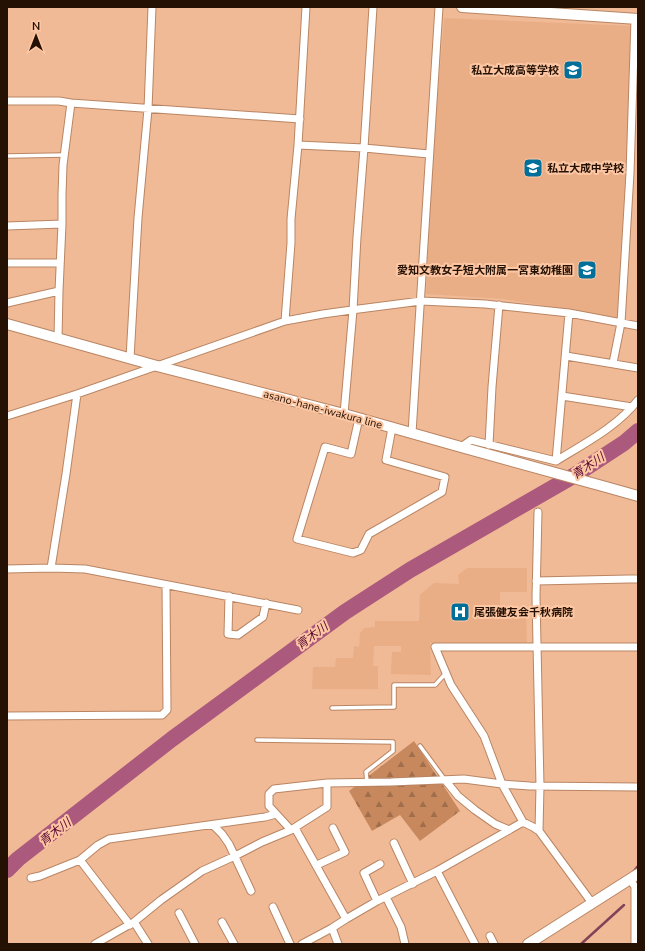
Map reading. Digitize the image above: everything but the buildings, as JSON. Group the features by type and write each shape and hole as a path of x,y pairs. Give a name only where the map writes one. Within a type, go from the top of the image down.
{"main road":[{"path":"462,7 538,10 636,19"},
{"name":"asano-hane-iwakura line","path":"7,324 158,366 359,418 638,496"},
{"path":"528,944 592,903 635,882"}],"street":[{"path":"130,358 138,218 148,109 152,7"},
{"path":"285,321 291,242 291,219 300,119 306,7"},
{"path":"344,414 353,310 373,7"},
{"path":"412,433 439,7"},
{"path":"614,363 621,322 630,173 636,19"},
{"path":"7,101 59,101 148,109 300,119"},
{"path":"58,338 64,155 71,103"},
{"path":"298,145 364,148 429,154"},
{"path":"630,173 638,174"},
{"path":"7,226 62,224"},
{"path":"7,263 60,263"},
{"path":"7,303 59,291"},
{"path":"7,416 77,394 285,321 323,314 421,301 499,305 569,313 638,326"},
{"path":"489,445 499,305"},
{"path":"556,461 569,313"},
{"path":"566,356 638,368"},
{"path":"51,568 77,394"},
{"path":"562,396 632,407"},
{"path":"461,447 471,440 556,461 608,428 624,416 638,400"},
{"path":"359,418 351,454 325,448 297,539 353,553 361,550 369,534 442,492 445,477 386,460 392,428"},
{"path":"538,512 536,581 540,786 539,831"},
{"path":"7,569 85,569 298,610"},
{"path":"536,581 638,579"},
{"path":"7,716 162,715 167,710 166,585"},
{"path":"229,596 228,634 238,635 263,617 266,604"},
{"path":"592,903 539,831 523,822 502,784 484,736 451,684 435,647 638,647"},
{"path":"346,919 317,865 293,829 269,806 269,794 274,789 327,783 464,779 502,784 540,786 638,787"},
{"path":"446,780 458,796 475,810 495,824 509,830"},
{"path":"95,944 132,924 161,900 202,871 293,829 327,807 327,783"},
{"path":"31,878 80,860 98,845 109,839 265,817 276,814"},
{"path":"302,944 377,901 413,884 523,822"},
{"path":"213,824 229,844 251,891"},
{"path":"317,865 345,852 333,828"},
{"path":"394,843 413,884"},
{"path":"80,860 148,944"},
{"path":"377,901 364,873 380,864"},
{"path":"437,871 475,944"},
{"path":"635,882 635,944"},
{"path":"386,897 401,927 405,944"},
{"path":"272,907 290,944"},
{"path":"179,913 194,944"},
{"path":"222,922 234,944"},
{"path":"332,928 338,944"},
{"path":"490,936 494,944"}],"lane":[{"path":"7,156 64,155"},
{"path":"332,708 394,707 394,685 435,685 446,673"},
{"path":"257,740 393,742 393,751 366,772 366,782"},
{"path":"420,746 439,773 446,780"}],"shaded area":[{"path":"444,18 634,26 618,318 503,299 426,294 433,154"},
{"path":"467,568 527,568 527,592 500,592 500,613 526,613 527,643 430,643 431,675 391,674 392,652 401,652 401,646 374,646 373,666 378,666 378,689 312,689 313,667 335,667 336,658 353,658 354,646 359,647 360,633 364,628 375,627 375,621 419,621 420,595 434,583 459,584 458,575"}],"green space":[{"path":"414,741 460,811 420,841 400,815 372,831 349,791"}],"waterway":[{"name":"青木川","path":"7,870 18,859 172,739 345,612 410,570 575,475 624,443 638,431"},
{"path":"633,872 638,866"},
{"path":"581,944 624,905"}],"place":[{"name":"私立大成高等学校","path":"573,70"},
{"name":"私立大成中学校","path":"533,168"},
{"name":"愛知文教女子短大附属一宮東幼稚園","path":"587,270"},
{"name":"尾張健友会千秋病院","path":"460,612"}]}
